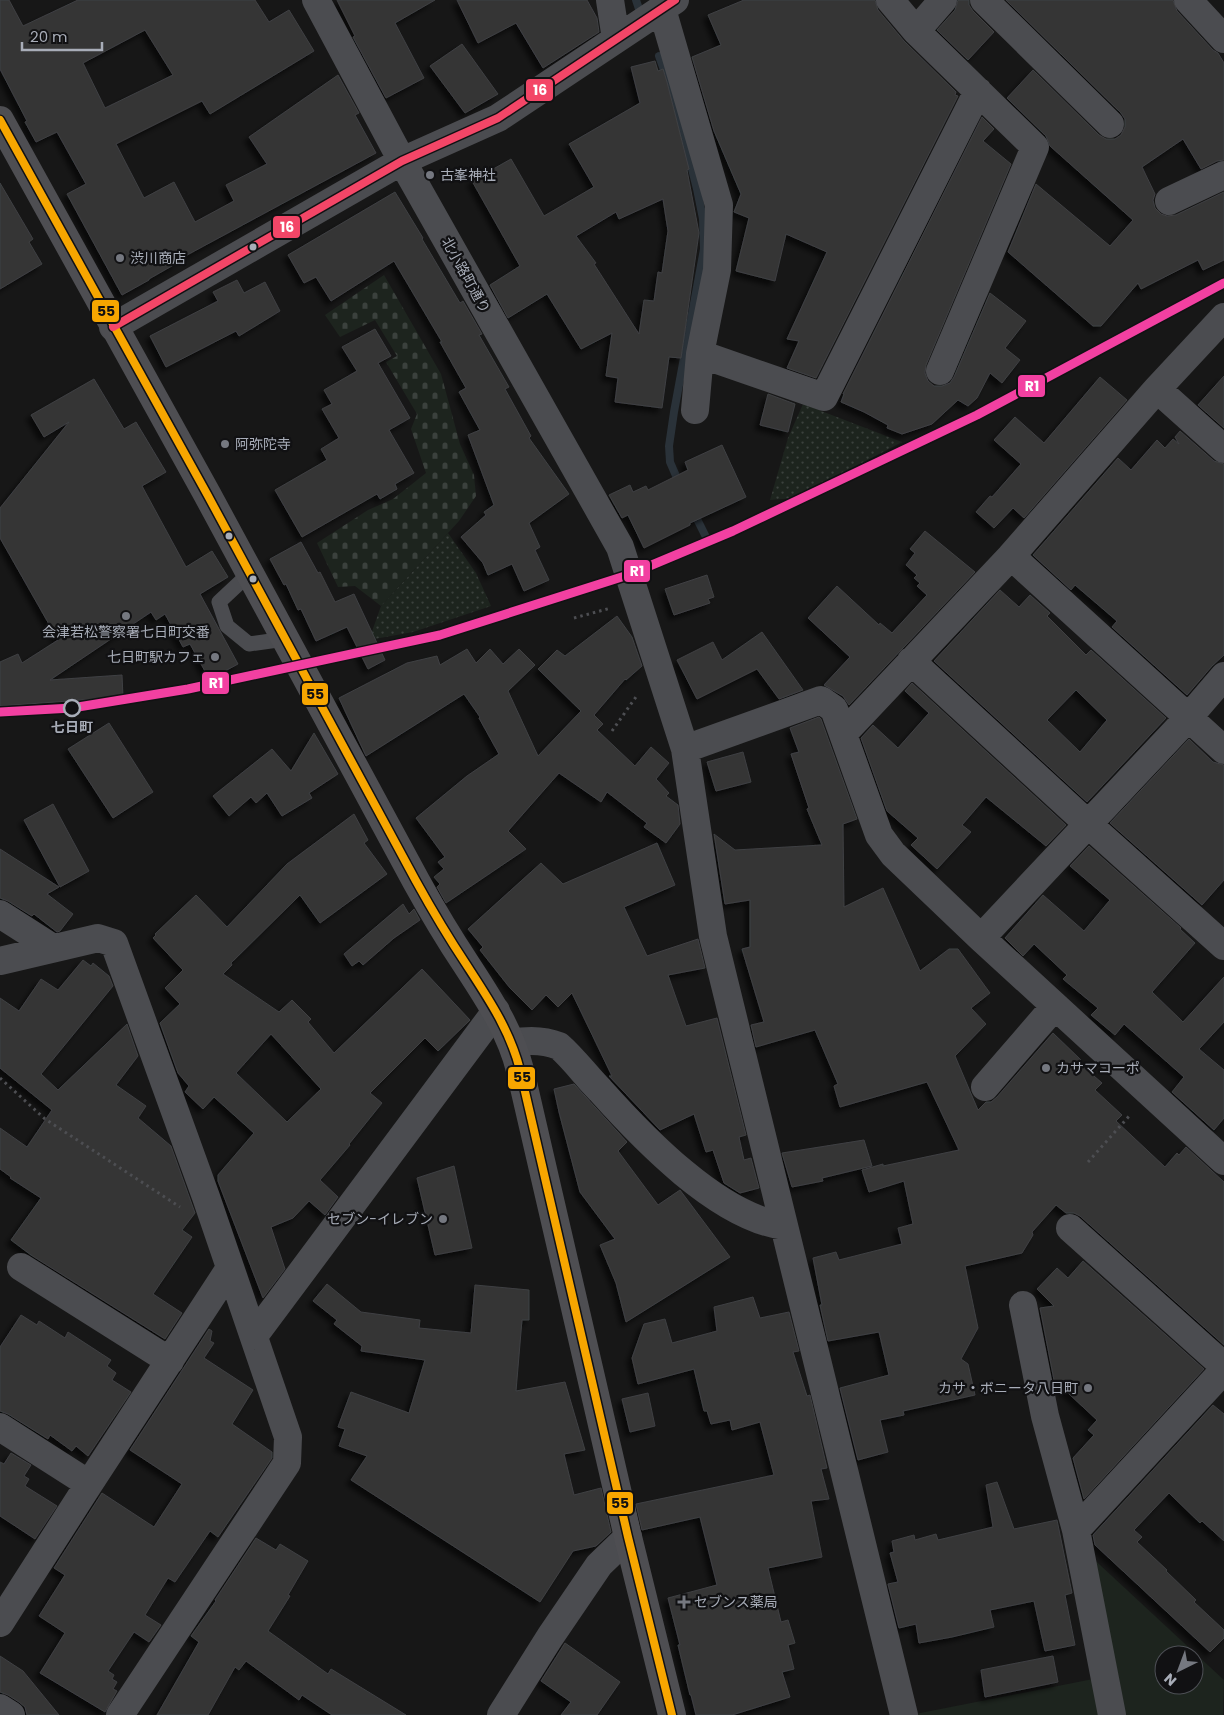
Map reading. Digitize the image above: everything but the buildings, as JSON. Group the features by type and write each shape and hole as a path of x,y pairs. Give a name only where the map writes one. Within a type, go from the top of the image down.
{"highway":[{"path":"0,120 207,494 420,889 496,1011 512,1043 520,1070 628,1537 672,1715"}],"street":[{"name":"北小路町通り","path":"316,0 402,160 620,547 686,749 713,936 904,1715"},
{"path":"610,0 616,39"},
{"path":"890,0 916,31 1035,147 940,371"},
{"path":"916,31 943,0"},
{"path":"984,0 1110,124"},
{"path":"1188,0 1223,36"},
{"path":"113,327 402,160 498,118 669,4 719,205 717,270 700,354 695,410"},
{"path":"700,354 824,397 978,91"},
{"path":"1169,201 1224,175"},
{"path":"844,734 1011,556 1157,389 1224,317"},
{"path":"1157,389 1224,449"},
{"path":"1011,556 1224,750"},
{"path":"911,661 1224,946"},
{"path":"981,938 1188,718 1224,676"},
{"path":"686,749 820,700 834,709 879,835 893,854 981,938 1224,1161"},
{"path":"0,914 53,948"},
{"path":"0,961 98,938 114,943 218,1232 288,1437 287,1463 120,1715"},
{"path":"985,1087 1055,1006"},
{"path":"254,1336 496,1011"},
{"path":"512,1043 551,1042 559,1046 639,1131 697,1184 714,1197 741,1212 775,1225 784,1226"},
{"path":"1070,1228 1224,1370 1076,1530"},
{"path":"21,1266 170,1361"},
{"path":"3,1612 230,1268"},
{"path":"1023,1305 1045,1416 1076,1530 1112,1715"},
{"path":"0,1427 89,1484"},
{"path":"501,1715 550,1637 599,1565 628,1537"},
{"path":"0,1708 10,1715"}],"lane":[{"path":"250,573 219,602 227,626 249,644 285,639"}],"path":[{"path":"574,618 638,601"},
{"path":"612,731 658,665"},
{"path":"0,1078 45,1119 218,1232"},
{"path":"1088,1162 1150,1093"}],"green space":[{"path":"384,275 441,374 460,444 474,475 476,496 459,521 381,606 355,586 338,587 317,543 368,510 393,499 426,473 411,429 417,414 386,362 397,356 375,320 340,337 325,315"},
{"path":"803,404 902,442 795,498 770,500 788,438"},
{"path":"448,533 476,573 491,606 413,632 369,640 381,606"},
{"path":"1084,1550 1186,1645 1154,1645 1154,1695 1204,1695 1204,1661 1224,1680 1223,1715 910,1715 1098,1678"}],"waterway":[{"path":"636,0 640,12"},
{"path":"659,56 675,101 703,219 704,249 669,446 670,462 680,485"},
{"path":"693,511 708,541"}],"transit line":[{"name":"16","path":"113,327 402,161 498,118 675,0"},
{"name":"55","path":"0,120 207,494 416,881 446,934 490,1002 516,1055 628,1537 672,1715"},
{"name":"R1","path":"0,712 72,708 188,689 440,635 628,575 733,531 977,415 1224,283"}],"place":[{"name":"古峯神社","path":"430,175"},
{"name":"渋川商店","path":"120,258"},
{"name":"阿弥陀寺","path":"225,444"},
{"name":"会津若松警察署七日町交番","path":"126,616"},
{"name":"七日町駅カフェ","path":"215,657"},
{"name":"七日町","path":"72,708"},
{"name":"カサマコーポ","path":"1046,1068"},
{"name":"セブン-イレブン","path":"443,1219"},
{"name":"カサ・ボニータ八日町","path":"1088,1388"},
{"name":"セブンス薬局","path":"684,1602"}]}
